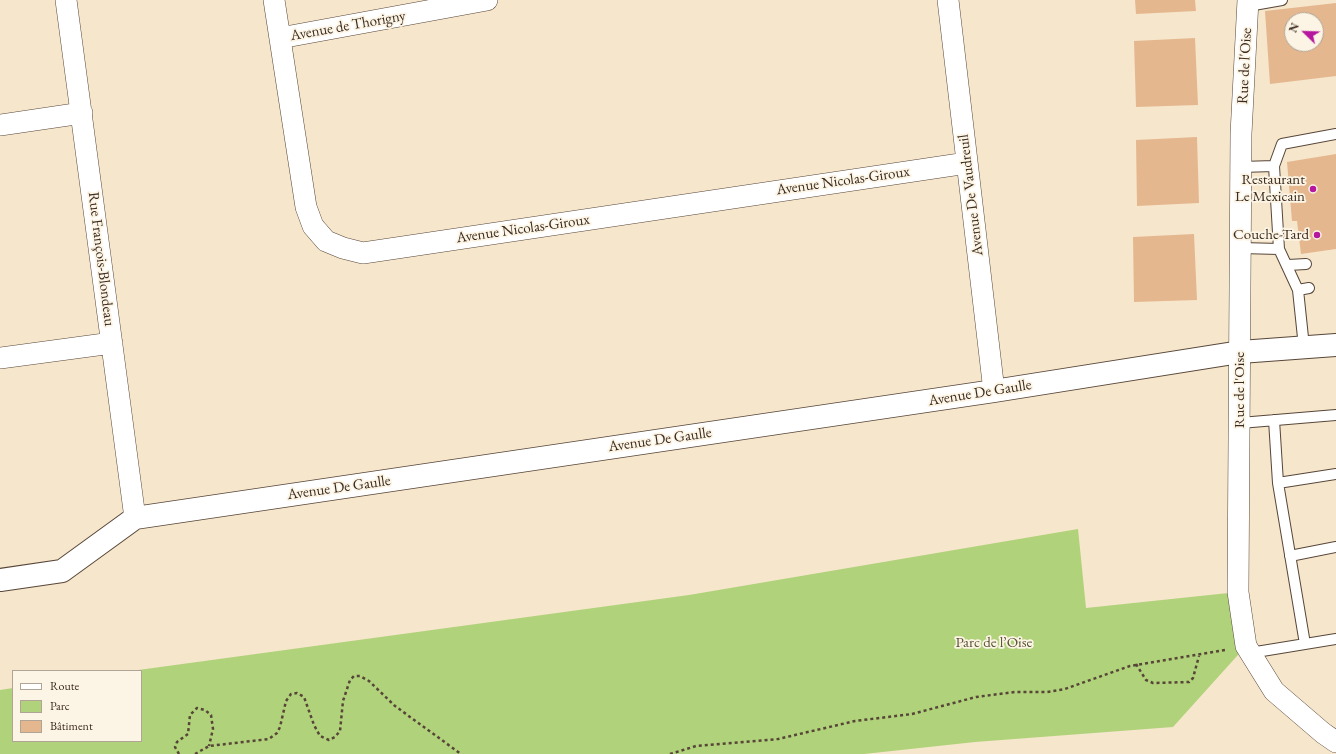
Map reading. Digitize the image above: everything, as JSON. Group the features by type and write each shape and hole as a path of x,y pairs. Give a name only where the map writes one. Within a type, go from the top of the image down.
{"street":[{"name":"Rue François-Blondeau","path":"66,0 134,518"},
{"name":"Avenue Nicolas-Giroux","path":"274,0 306,207 312,226 326,241 343,248 363,252 967,162"},
{"name":"Avenue de Thorigny","path":"280,38 488,0"},
{"name":"Avenue De Vaudreuil","path":"948,0 994,391"},
{"name":"Rue de l'Oise","path":"1248,3 1241,134 1238,592 1248,650 1274,691 1322,733 1336,742"},
{"path":"0,125 82,113"},
{"path":"0,358 112,343"},
{"name":"Avenue De Gaulle","path":"0,580 62,571 134,518 994,391 1240,352 1336,346"}],"lane":[{"path":"1248,3 1282,0"},
{"path":"1304,347 1298,290 1279,249 1274,166 1282,144 1336,134"},
{"path":"1241,167 1274,166"},
{"path":"1241,248 1279,249"},
{"path":"1288,266 1306,264"},
{"path":"1298,290 1309,288"},
{"path":"1240,423 1336,415"},
{"path":"1274,420 1278,483 1305,644"},
{"path":"1278,483 1336,474"},
{"path":"1290,556 1336,547"},
{"path":"1248,650 1336,639"}],"path":[{"path":"670,754 696,746 778,739 855,720 912,714 976,697 1015,692 1047,692 1065,689 1136,664 1248,650"},
{"path":"1136,664 1146,680 1153,683 1189,682 1193,678 1199,656"},
{"path":"195,754 209,746 269,739 277,733 280,727 286,701 291,694 297,693 304,697 314,726 320,736 329,740 335,737 340,731 344,701 350,680 354,676 360,676 369,681 396,706 460,754"},
{"path":"179,754 174,747 188,734 190,715 197,708 205,710 211,715 213,728 209,746"}],"green space":[{"name":"Parc de l’Oise","path":"1078,529 1086,608 1238,592 1246,646 1173,727 975,742 864,754 0,754 0,690 12,688 12,742 142,742 142,670 138,670 689,595"}],"building":[{"path":"1135,0 1195,0 1196,11 1136,14"},
{"path":"1336,3 1336,76 1270,84 1265,11"},
{"path":"1195,38 1198,105 1136,107 1134,41"},
{"path":"1197,137 1199,203 1137,206 1136,140"},
{"name":"Restaurant Le Mexicain","path":"1336,154 1336,249 1301,254 1297,221 1292,221 1287,162"},
{"path":"1194,234 1197,300 1134,302 1133,237"}],"place":[{"name":"Restaurant Le Mexicain","path":"1313,189"},
{"name":"Couche-Tard","path":"1317,235"}]}
